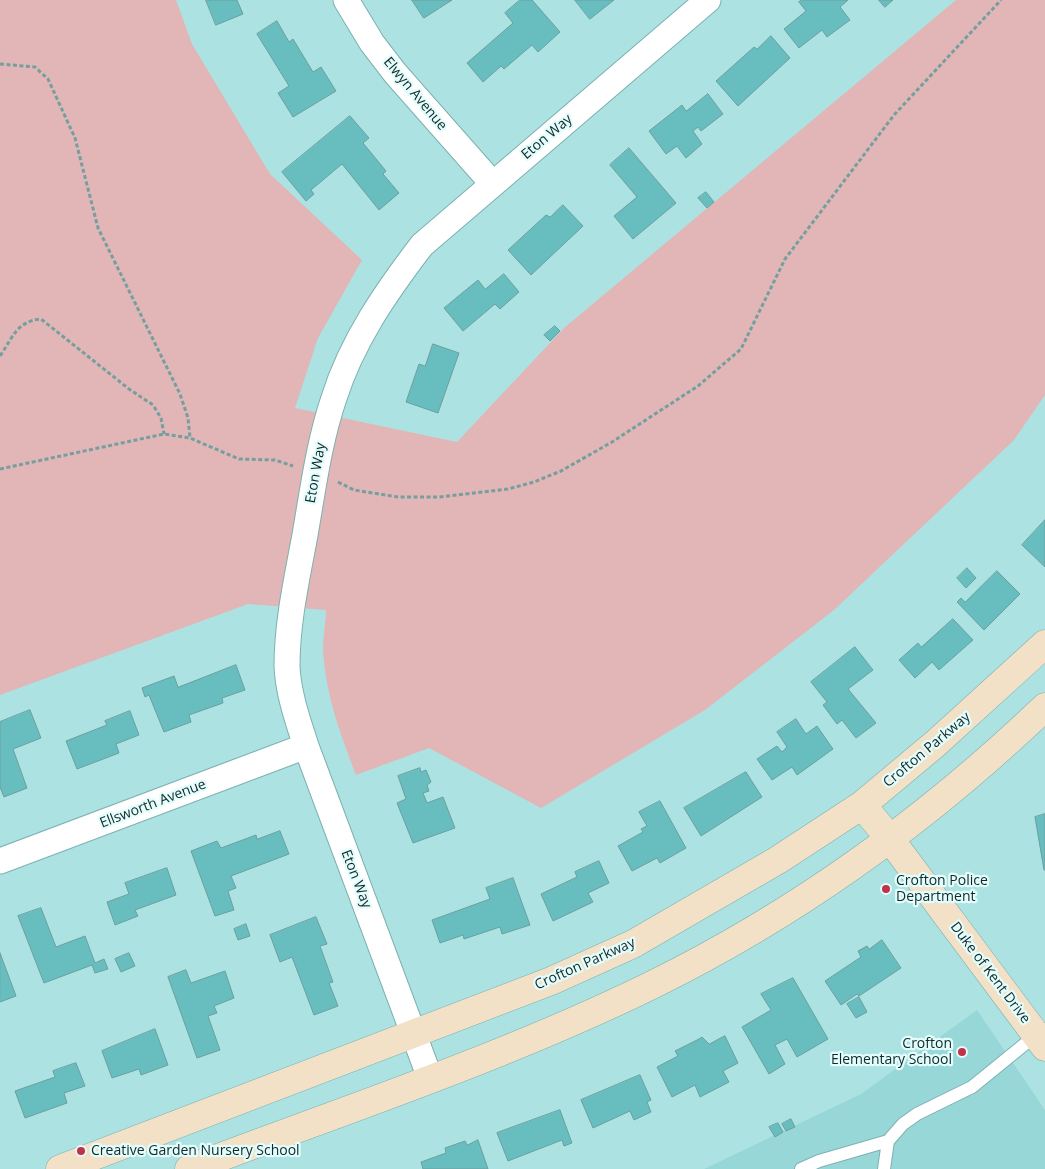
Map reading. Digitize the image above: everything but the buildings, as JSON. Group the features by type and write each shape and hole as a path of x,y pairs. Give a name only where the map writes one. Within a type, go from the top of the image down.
{"street":[{"name":"Elwyn Avenue","path":"346,0 372,43 395,73 492,183"},
{"name":"Eton Way","path":"430,1078 306,746 294,707 287,667 291,612 322,442 334,397 357,343 388,289 422,245 492,183 708,0"},
{"name":"Crofton Parkway","path":"60,1169 551,981 633,944 778,860 862,805 1002,685 1045,644"},
{"path":"189,1169 569,1023 653,984 803,899 890,839 965,778 1045,707"},
{"name":"Ellsworth Avenue","path":"0,861 306,746"},
{"name":"Duke of Kent Drive","path":"862,805 890,839 1040,1041"}],"lane":[{"path":"801,1169 818,1161 888,1140 903,1124 917,1114 972,1087 1040,1041"},
{"path":"884,1169 888,1140"}],"path":[{"path":"0,469 164,434 190,438 238,458 275,460 316,472 354,490 398,497 440,498 508,489 562,471 612,442 698,386 741,349 784,259 894,115 1001,0"},
{"path":"0,64 35,67 48,79 75,138 98,228 180,394 188,418 190,438"},
{"path":"0,356 16,330 27,320 42,319 129,389 154,405 161,418 164,434"}],"shaded area":[{"path":"0,0 176,0 192,44 270,174 362,260 318,338 295,408 457,442 564,328 956,0 1045,0 1045,395 1014,440 834,610 705,710 541,808 429,748 356,775 339,728 330,697 324,665 323,648 326,610 248,604 0,695"},
{"name":"Crofton Elementary School","path":"977,1010 1045,1110 1045,1169 704,1169 861,1094"}],"place":[{"name":"Crofton Police Department","path":"886,889"},
{"name":"Crofton Elementary School","path":"962,1052"},
{"name":"Creative Garden Nursery School","path":"81,1151"}]}
